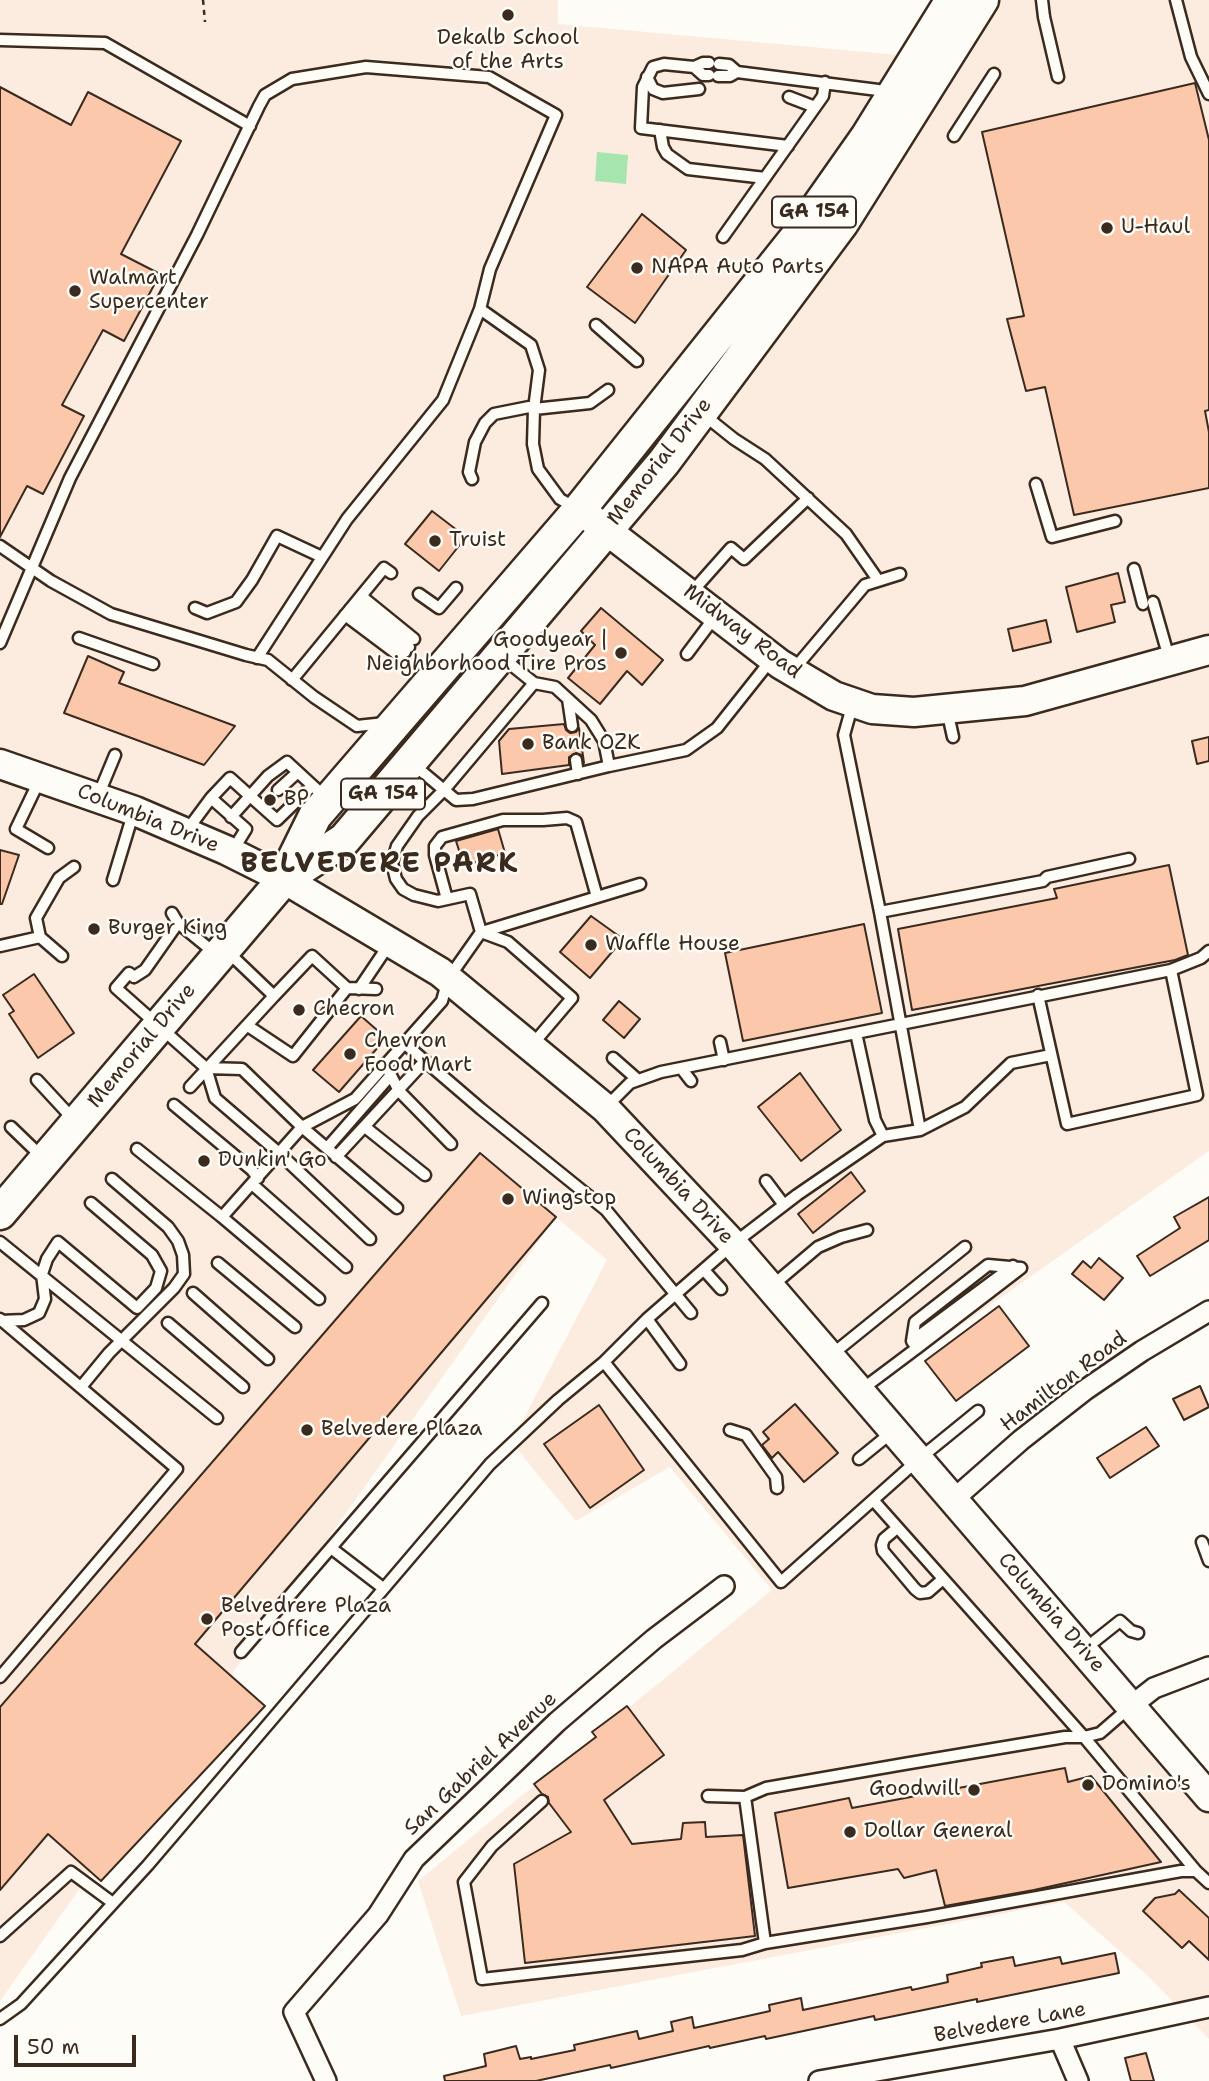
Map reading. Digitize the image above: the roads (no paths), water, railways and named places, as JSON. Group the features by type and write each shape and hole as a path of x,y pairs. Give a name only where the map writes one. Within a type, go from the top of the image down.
{"main road":[{"name":"Memorial Drive","path":"7,1200 77,1123 284,879 315,817 320,793 396,721 579,510 796,238 892,98 953,0"},
{"name":"Memorial Drive","path":"284,879 344,840 501,656 541,615 664,462 842,223 982,0"},
{"name":"Midway Road","path":"579,510 608,529 782,665 834,696 882,710 914,712 1025,701 1209,650"},
{"name":"Columbia Drive","path":"0,764 135,811 284,879 448,979 605,1108 771,1287 1209,1797"}],"street":[{"name":"Hamilton Road","path":"954,1499 1021,1440 1085,1390 1142,1351 1209,1311"},
{"name":"San Gabriel Avenue","path":"326,2081 294,2012 378,1915 414,1859 557,1722 654,1639 724,1586"},
{"path":"1131,1706 1154,1688 1209,1667"},
{"name":"Belvedere Lane","path":"819,2081 1060,2039 1209,2007"},
{"path":"1060,2039 1078,2081"}],"lane":[{"path":"1042,0 1058,77"},
{"path":"1176,0 1191,57 1209,94"},
{"path":"0,40 105,43 250,126"},
{"path":"788,146 641,128 643,88 647,77 653,67 664,64 694,67 703,63 729,65 737,72 878,90 892,98"},
{"path":"0,643 70,478 197,235 265,95 292,79 366,67 489,77 556,115 490,270 480,309 443,400 347,519 257,658"},
{"path":"694,67 703,75 730,76 737,72"},
{"path":"954,136 994,74"},
{"path":"647,77 653,89 663,93 699,89"},
{"path":"723,237 823,96 825,82"},
{"path":"789,97 815,107"},
{"path":"660,130 667,154 688,169 765,178"},
{"path":"480,309 531,345 538,370 533,444 538,469 560,499 579,510"},
{"path":"596,325 637,361"},
{"path":"472,478 469,472 475,442 485,423 494,414 528,407 534,409 590,403 608,390"},
{"path":"701,413 734,439 765,458 846,534 878,580"},
{"path":"1037,484 1052,537 1115,521"},
{"path":"690,594 731,548 744,559 807,498"},
{"path":"195,608 207,614 236,602 277,536 322,557"},
{"path":"0,546 51,581 111,614 268,660 357,726 396,721"},
{"path":"292,680 384,568 391,573"},
{"path":"1134,569 1170,661"},
{"path":"411,762 456,800 473,799 685,750 717,728 865,585 900,574"},
{"path":"419,594 439,608 456,588"},
{"path":"353,605 407,649 353,605"},
{"path":"687,654 717,615"},
{"path":"79,638 153,664"},
{"path":"501,656 534,684 555,687 591,720 604,741 609,766"},
{"path":"481,932 470,894 438,901 415,895 403,889 396,879 392,863 397,846 418,816 444,790 534,684"},
{"path":"568,699 572,726"},
{"path":"853,703 844,735 920,1130"},
{"path":"947,709 953,737"},
{"path":"98,797 115,755"},
{"path":"576,760 578,774"},
{"path":"186,833 211,798 230,778 250,796 264,805 277,820 320,793 287,762 268,776 250,796 231,817"},
{"path":"278,790 298,772"},
{"path":"40,778 16,829 48,848"},
{"path":"211,798 246,829 231,853"},
{"path":"113,880 135,811"},
{"path":"447,899 435,855 435,846 442,837 503,820 567,818 576,822 597,897"},
{"path":"880,912 1043,881 1047,877 1129,859"},
{"path":"62,957 40,937 36,918 59,878 74,867"},
{"path":"222,1217 302,1127 355,1099 442,1002 448,979 481,932 640,884"},
{"path":"172,914 178,923 221,953 274,996"},
{"path":"178,923 145,970 134,977 129,973 116,988 206,1068 215,1098 279,1153 370,1239"},
{"path":"481,932 508,942 572,998 531,1046"},
{"path":"0,946 40,937"},
{"path":"359,989 390,942"},
{"path":"605,1108 630,1083 638,1080 901,1023 1171,970 1200,958 1209,951"},
{"path":"190,1087 312,956 347,988 376,989"},
{"path":"1038,995 1067,1124 1197,1095 1171,970"},
{"path":"248,1026 293,1056 347,988"},
{"path":"856,1033 875,1120 883,1136"},
{"path":"720,1042 724,1060"},
{"path":"404,1043 606,1210 691,1313"},
{"path":"0,2019 21,2004 113,1903 490,1464 558,1400 604,1362 647,1319 733,1244 784,1205 883,1136 920,1130 965,1107 1011,1063 1051,1055"},
{"path":"613,1058 638,1080"},
{"path":"336,1157 425,1061"},
{"path":"385,1064 399,1091 451,1144"},
{"path":"206,1068 242,1069 302,1127 397,1208"},
{"path":"681,1069 691,1082"},
{"path":"327,1148 391,1075"},
{"path":"37,1080 77,1123"},
{"path":"174,1105 251,1170 255,1181 346,1267"},
{"path":"12,1127 45,1160"},
{"path":"365,1127 425,1175"},
{"path":"137,1149 318,1299"},
{"path":"81,1387 184,1274 183,1255 178,1241 168,1227 112,1179"},
{"path":"766,1181 784,1205"},
{"path":"91,1203 146,1249 158,1264 161,1271 156,1288 137,1308"},
{"path":"771,1287 818,1247 867,1230"},
{"path":"0,1242 217,1418"},
{"path":"1,1320 24,1320 39,1313 45,1299 42,1275 47,1259 58,1242 146,1315"},
{"path":"830,1356 965,1247"},
{"path":"218,1263 295,1327"},
{"path":"860,1391 915,1344 1017,1267 988,1265 915,1322 915,1344"},
{"path":"704,1270 720,1289"},
{"path":"193,1293 268,1359"},
{"path":"241,1652 542,1303"},
{"path":"647,1319 680,1364"},
{"path":"0,1677 177,1469 1,1320"},
{"path":"168,1323 243,1387"},
{"path":"604,1362 782,1582 919,1459 978,1412"},
{"path":"730,1430 746,1435 776,1477 777,1488"},
{"path":"859,1459 894,1430"},
{"path":"873,1501 1084,1737 1209,1883"},
{"path":"897,1528 884,1539 883,1551 915,1589 920,1593 928,1592 943,1579"},
{"path":"1202,1542 1209,1561"},
{"path":"331,1548 383,1588"},
{"path":"1083,1650 1120,1621 1138,1633"},
{"path":"708,1796 745,1797 766,1788 890,1766 1065,1737 1084,1737 1100,1733 1131,1706"},
{"path":"745,1797 765,1943"},
{"path":"542,1801 492,1846 464,1882 482,1979 742,1950 765,1943 1181,1871 1196,1871"},
{"path":"0,1936 71,1872 113,1903"}],"place":[{"name":"Dekalb School of the Arts","path":"508,15"},
{"name":"U-Haul","path":"1107,228"},
{"name":"NAPA Auto Parts","path":"637,268"},
{"name":"Walmart Supercenter","path":"75,291"},
{"name":"Truist","path":"435,541"},
{"name":"Goodyear | Neighborhood Tire Pros","path":"621,653"},
{"name":"Bank OZK","path":"528,744"},
{"name":"BP","path":"270,800"},
{"name":"Burger King","path":"94,929"},
{"name":"Waffle House","path":"591,945"},
{"name":"Checron","path":"299,1010"},
{"name":"Chevron Food Mart","path":"350,1054"},
{"name":"Dunkin' Go","path":"204,1161"},
{"name":"Wingstop","path":"508,1199"},
{"name":"Belvedere Plaza","path":"307,1430"},
{"name":"Belvedrere Plaza Post Office","path":"207,1619"},
{"name":"Domino's","path":"1088,1785"},
{"name":"Goodwill","path":"974,1790"},
{"name":"Dollar General","path":"850,1832"}],"district":[{"name":"BELVEDERE PARK","path":"380,865"}]}
